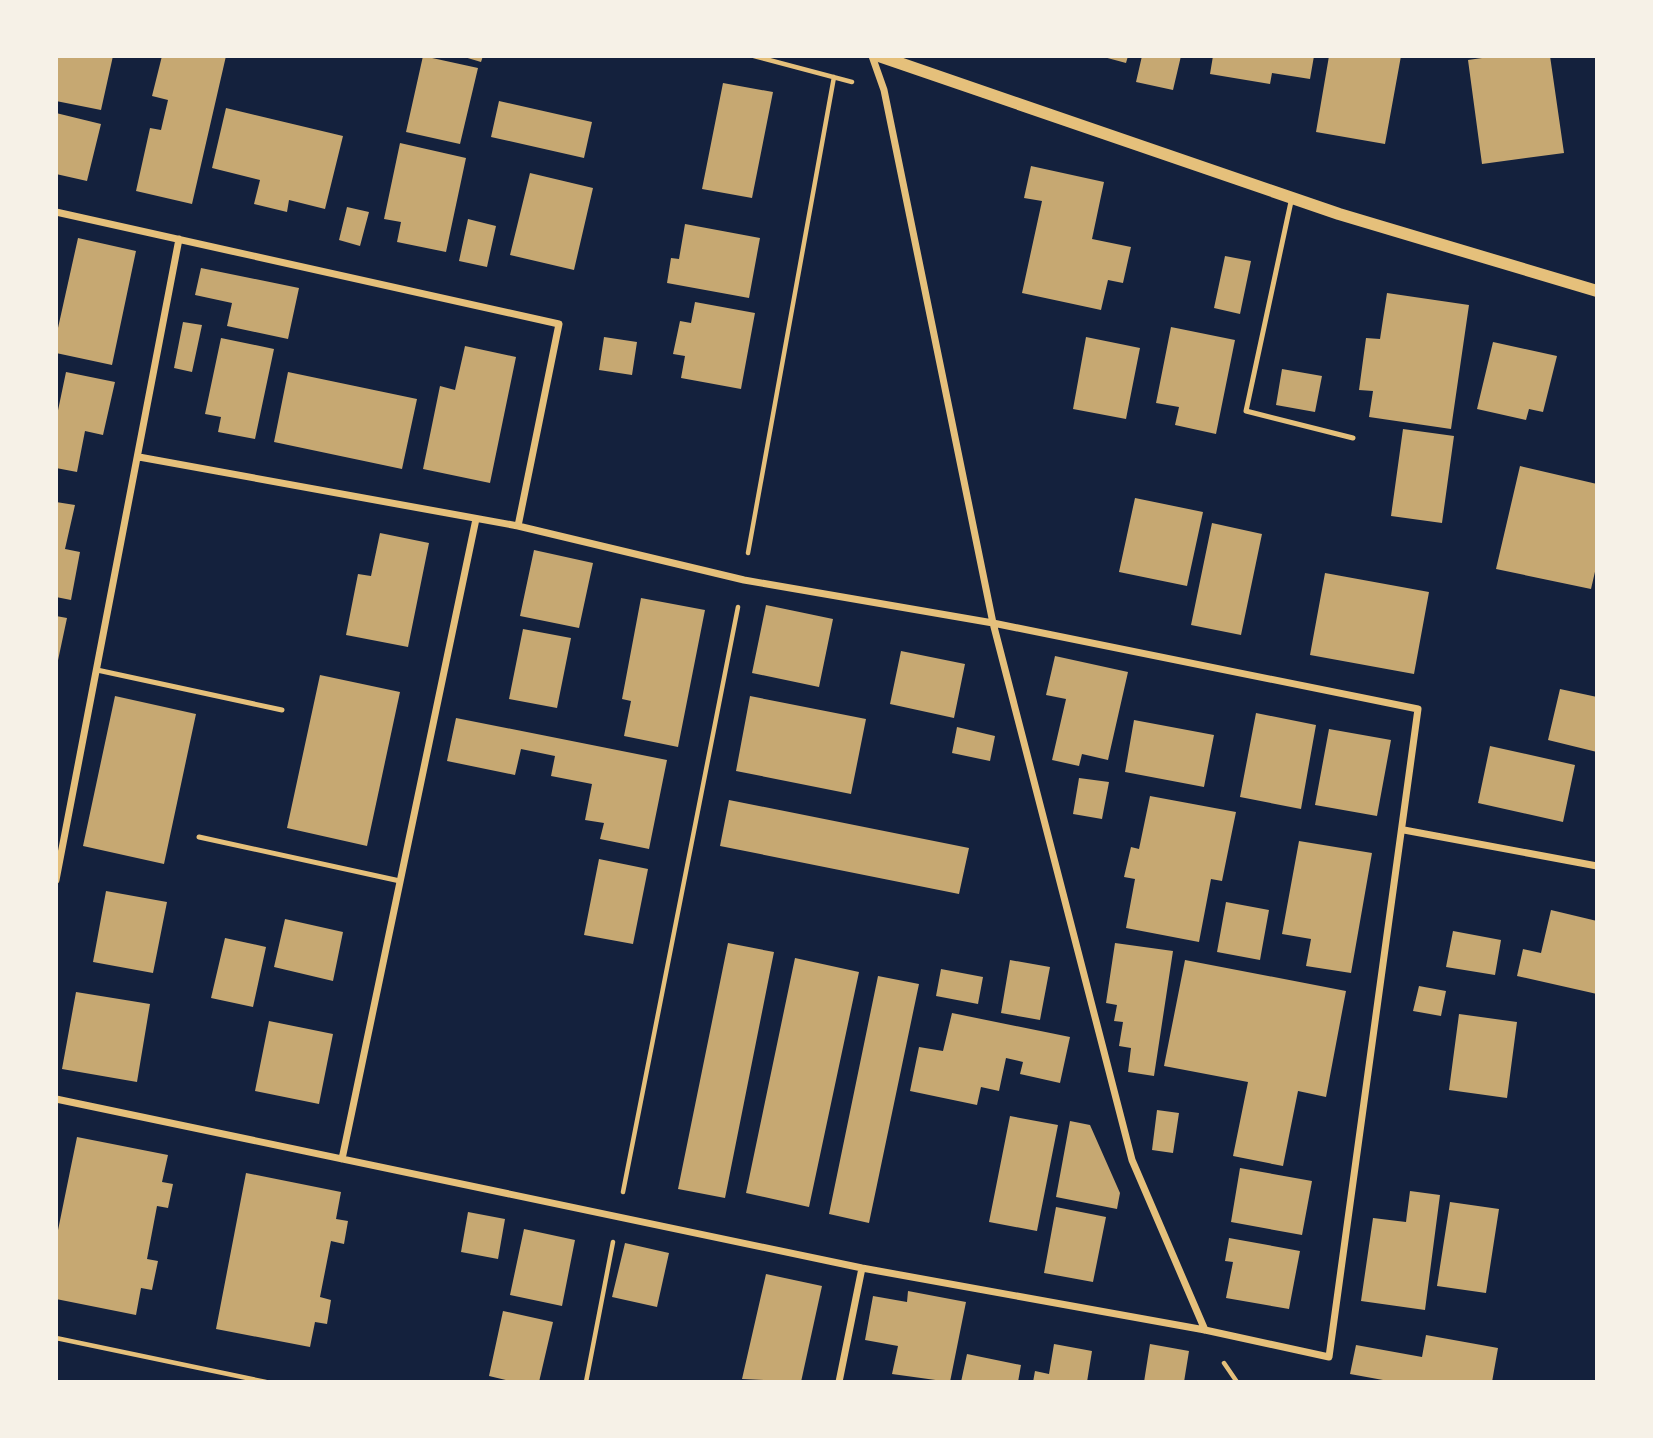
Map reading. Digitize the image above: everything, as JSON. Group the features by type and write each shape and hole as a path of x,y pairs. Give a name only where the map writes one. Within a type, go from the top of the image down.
{"street":[{"path":"872,56 884,90 993,623 1132,1160 1205,1330"},
{"path":"879,56 1292,197 1597,291"},
{"path":"56,212 559,324 518,526"},
{"path":"56,880 179,240"},
{"path":"56,1100 862,1268 1205,1330 1329,1357 1404,830 1418,709 993,623 744,580 518,526 139,457"},
{"path":"342,1159 476,519"},
{"path":"1404,830 1597,866"},
{"path":"839,1382 862,1268"}],"lane":[{"path":"1292,197 1246,411 1353,438"},
{"path":"97,670 282,710"},
{"path":"199,837 400,881"}],"path":[{"path":"586,1382 744,580 834,77"},
{"path":"56,1338 266,1382"}],"building":[{"path":"57,56 113,56 101,110 56,101"},
{"path":"162,56 226,56 192,204 136,191 150,128 161,130 168,100 152,96"},
{"path":"423,56 478,68 460,144 406,132"},
{"path":"461,56 483,56 481,62"},
{"path":"1100,56 1128,56 1126,63"},
{"path":"1142,56 1181,56 1173,90 1136,82"},
{"path":"1213,56 1314,56 1310,79 1272,73 1270,84 1210,74"},
{"path":"1329,56 1401,56 1385,144 1316,132"},
{"path":"1496,56 1550,56 1564,153 1482,164 1468,60"},
{"path":"723,83 773,92 752,198 702,189"},
{"path":"499,101 592,122 584,158 491,137"},
{"path":"226,108 343,136 325,209 289,200 287,212 254,204 260,180 212,168"},
{"path":"56,113 101,124 87,181 56,174"},
{"path":"400,143 466,158 446,252 397,242 401,222 384,219"},
{"path":"1031,166 1104,182 1092,239 1131,247 1123,283 1108,280 1101,310 1022,293 1042,201 1024,198"},
{"path":"530,173 593,188 574,270 510,255"},
{"path":"347,207 369,212 360,246 339,240"},
{"path":"468,219 496,226 487,267 459,261"},
{"path":"685,224 760,238 749,298 667,283 671,258 679,259"},
{"path":"78,238 136,251 112,365 56,353 56,337"},
{"path":"1225,256 1251,261 1240,314 1214,308"},
{"path":"201,268 299,288 288,339 227,326 232,303 195,295"},
{"path":"1387,293 1469,305 1451,429 1369,417 1373,391 1359,390 1366,338 1380,339"},
{"path":"695,302 755,313 741,389 681,378 685,356 673,354 680,321 691,323"},
{"path":"183,322 202,325 192,372 174,368"},
{"path":"1171,327 1235,340 1216,434 1175,425 1179,407 1156,403"},
{"path":"604,337 637,342 632,375 599,370"},
{"path":"1086,337 1140,348 1126,419 1073,409"},
{"path":"221,338 274,349 255,439 218,432 221,417 205,414"},
{"path":"1493,342 1557,356 1543,412 1529,409 1526,420 1477,409"},
{"path":"465,346 516,357 490,483 423,469 440,386 455,390"},
{"path":"1282,369 1322,376 1315,412 1276,405"},
{"path":"66,372 115,382 103,435 85,431 77,472 56,468 56,420"},
{"path":"288,372 417,399 402,469 274,442"},
{"path":"1403,429 1454,436 1442,523 1391,516"},
{"path":"1520,466 1597,484 1597,563 1591,589 1496,569"},
{"path":"1135,498 1203,512 1187,586 1119,572"},
{"path":"56,502 75,505 65,549 80,552 71,600 56,597"},
{"path":"1212,523 1262,534 1241,635 1191,625"},
{"path":"380,533 429,543 408,647 346,635 358,574 371,576"},
{"path":"534,550 593,563 579,628 520,616"},
{"path":"1325,573 1429,592 1414,674 1310,655"},
{"path":"641,598 705,610 678,747 624,736 631,701 622,699"},
{"path":"766,605 833,619 819,687 752,673"},
{"path":"56,616 67,618 57,665 56,665"},
{"path":"523,629 571,638 557,708 509,699"},
{"path":"901,651 965,664 954,718 890,704"},
{"path":"1055,656 1128,672 1108,760 1082,754 1079,766 1052,760 1066,699 1046,695"},
{"path":"320,675 400,692 367,846 287,828"},
{"path":"1560,689 1597,697 1597,752 1548,740"},
{"path":"115,696 196,714 164,864 83,846"},
{"path":"750,696 866,719 851,794 736,771"},
{"path":"1256,713 1316,725 1301,809 1240,797"},
{"path":"456,718 667,760 649,849 600,839 604,823 585,820 592,784 551,776 555,756 521,749 515,775 447,761"},
{"path":"1134,720 1214,735 1204,787 1125,772"},
{"path":"957,727 995,736 990,761 952,753"},
{"path":"1329,729 1391,740 1377,816 1315,805"},
{"path":"1490,746 1575,765 1563,822 1478,803"},
{"path":"1079,778 1109,782 1102,819 1073,814"},
{"path":"1150,796 1236,812 1222,881 1211,879 1199,942 1126,928 1135,879 1124,877 1131,847 1139,849"},
{"path":"729,800 969,848 959,894 720,846"},
{"path":"1299,841 1372,853 1351,973 1306,966 1311,939 1282,934"},
{"path":"599,859 648,869 633,944 584,935"},
{"path":"106,891 167,902 153,973 93,962"},
{"path":"1226,902 1269,910 1260,960 1217,952"},
{"path":"1551,910 1597,921 1597,994 1517,976 1523,949 1541,953"},
{"path":"285,919 343,932 333,981 274,967"},
{"path":"1453,931 1501,940 1495,975 1446,967"},
{"path":"225,938 266,947 253,1007 211,998"},
{"path":"728,943 774,952 725,1198 678,1189"},
{"path":"1115,943 1173,951 1154,1076 1128,1072 1131,1048 1119,1046 1123,1022 1114,1021 1117,1005 1106,1003"},
{"path":"795,958 859,972 809,1207 746,1193"},
{"path":"1010,960 1050,967 1040,1020 1001,1013"},
{"path":"1185,960 1346,991 1326,1097 1298,1091 1283,1166 1233,1156 1248,1082 1164,1066"},
{"path":"941,969 983,977 978,1004 936,996"},
{"path":"878,976 919,984 869,1223 829,1214"},
{"path":"1419,986 1446,991 1441,1016 1413,1011"},
{"path":"76,992 150,1004 137,1082 62,1069"},
{"path":"952,1013 1070,1037 1060,1083 1020,1074 1023,1062 1006,1058 999,1091 981,1087 977,1105 910,1091 919,1047 943,1051"},
{"path":"1459,1014 1517,1022 1507,1098 1449,1090"},
{"path":"269,1021 333,1034 319,1104 255,1091"},
{"path":"1157,1110 1179,1113 1173,1153 1152,1150"},
{"path":"1010,1116 1058,1125 1037,1231 989,1222"},
{"path":"1070,1121 1090,1125 1120,1193 1117,1209 1056,1197"},
{"path":"77,1137 168,1155 162,1182 173,1184 168,1208 157,1206 147,1259 158,1261 152,1290 141,1288 136,1315 56,1299 56,1240"},
{"path":"1240,1168 1312,1181 1302,1235 1231,1222"},
{"path":"246,1173 341,1192 336,1219 348,1221 344,1244 331,1241 320,1297 331,1300 327,1324 315,1322 310,1347 216,1329"},
{"path":"1410,1191 1440,1195 1425,1310 1361,1301 1373,1218 1406,1222"},
{"path":"1450,1202 1499,1209 1486,1293 1437,1286"},
{"path":"1056,1207 1106,1217 1093,1282 1044,1273"},
{"path":"468,1212 505,1219 498,1259 461,1252"},
{"path":"524,1229 575,1240 562,1306 510,1295"},
{"path":"1229,1238 1300,1251 1289,1309 1226,1298 1233,1262 1225,1261"},
{"path":"625,1243 669,1253 657,1307 612,1297"},
{"path":"766,1274 822,1286 801,1382 742,1379"},
{"path":"908,1291 966,1302 950,1382 892,1374 898,1346 865,1340 873,1296 907,1302"},
{"path":"503,1311 553,1322 539,1382 514,1382 489,1376"},
{"path":"1426,1335 1498,1348 1492,1382 1394,1382 1350,1374 1356,1345 1422,1357"},
{"path":"1054,1344 1092,1351 1087,1382 1033,1382 1035,1371 1049,1374"},
{"path":"1150,1344 1189,1351 1184,1382 1144,1382"},
{"path":"967,1354 1021,1365 1018,1382 961,1382"}]}
